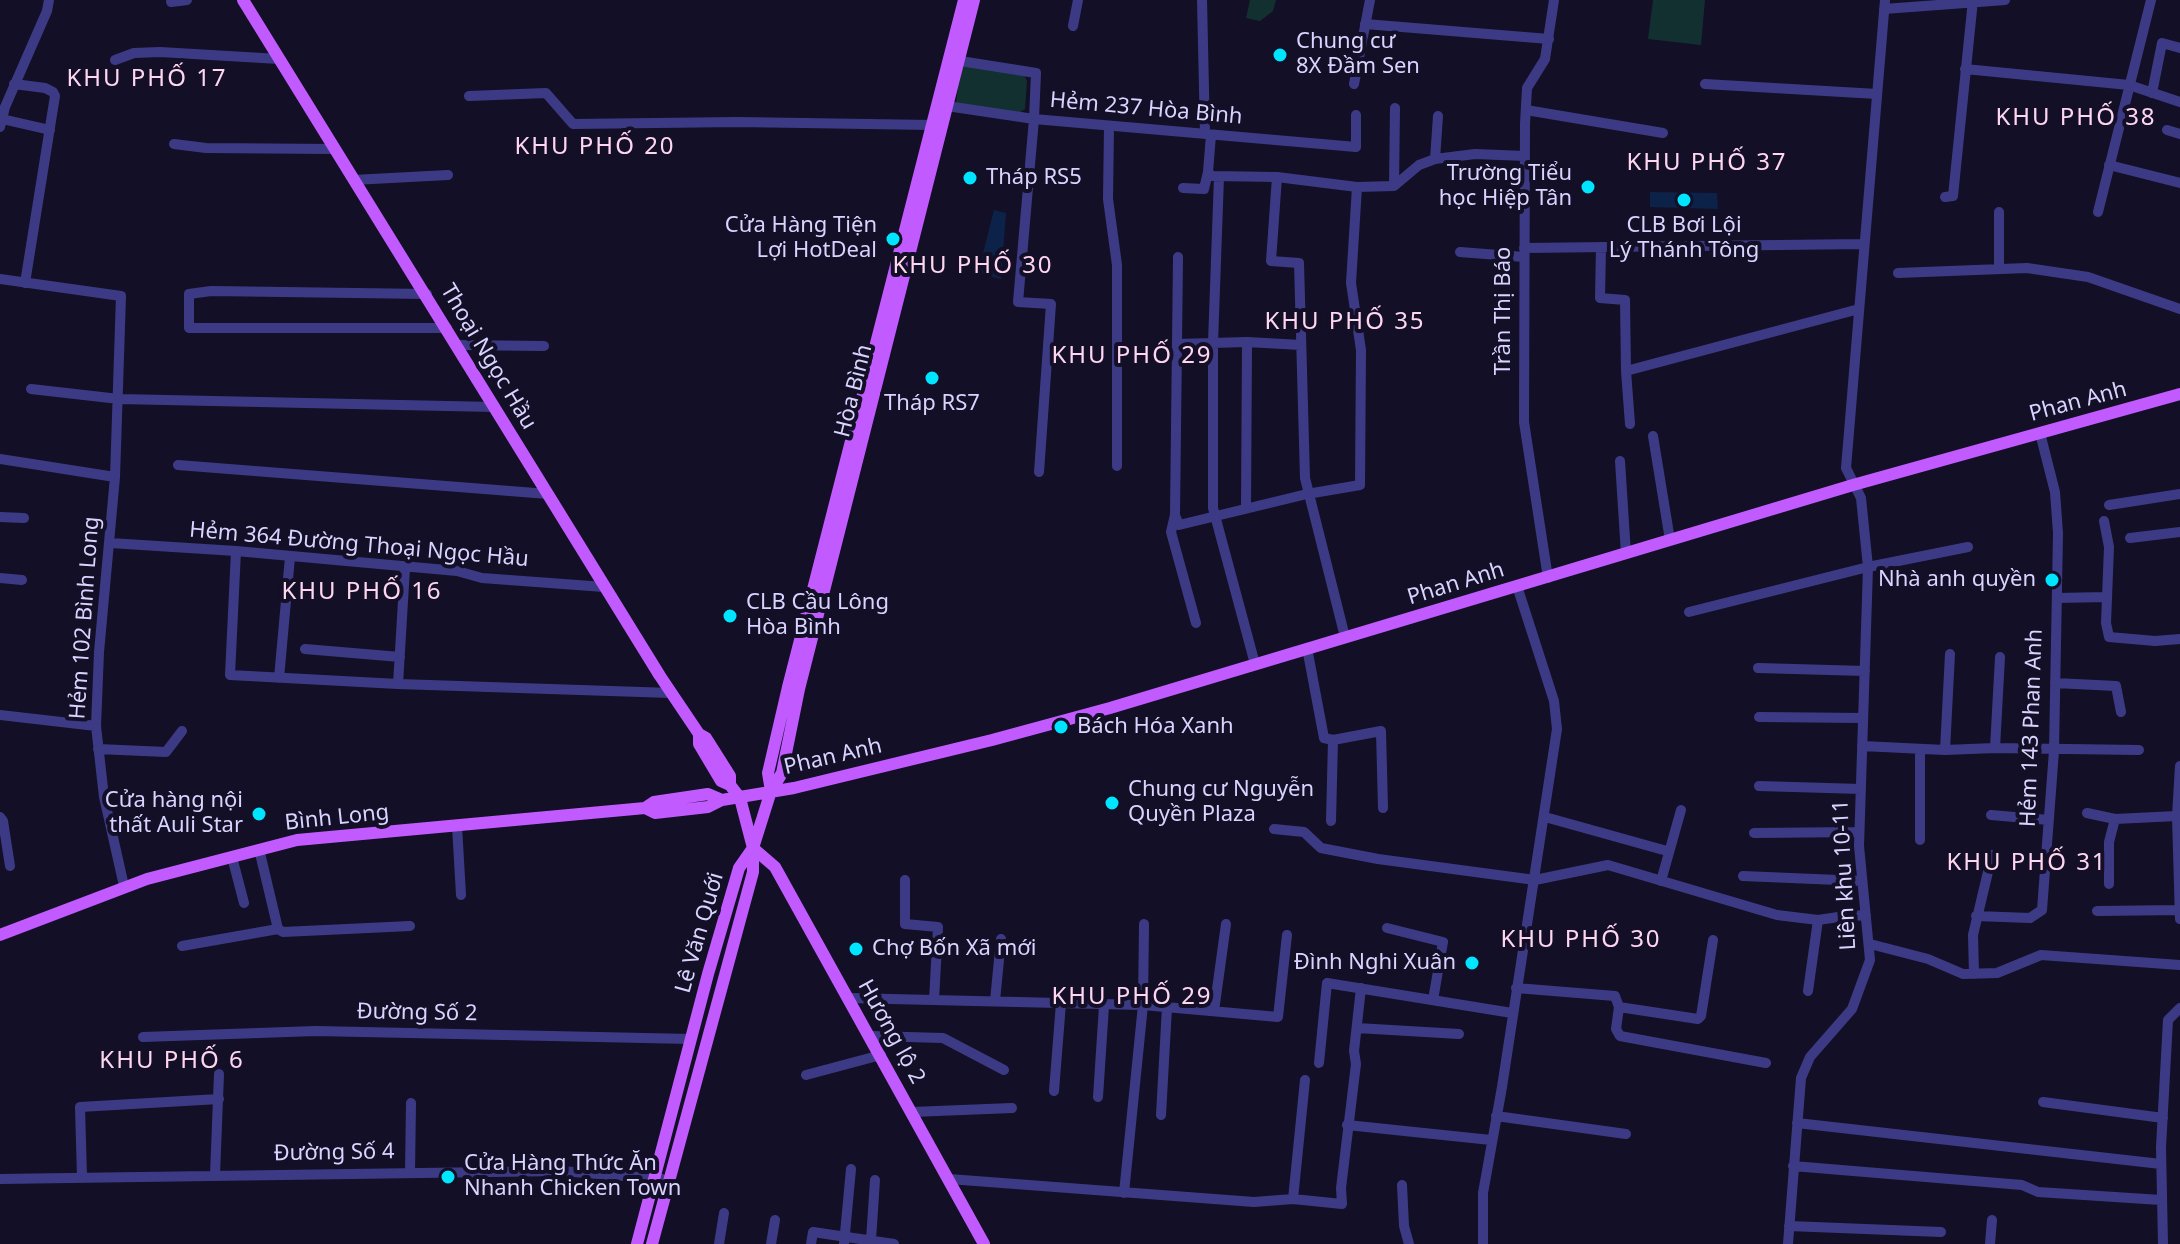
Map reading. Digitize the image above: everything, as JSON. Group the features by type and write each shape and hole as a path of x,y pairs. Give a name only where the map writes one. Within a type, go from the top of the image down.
{"main road":[{"name":"Thoại Ngọc Hầu","path":"243,0 333,149 427,294 604,587 671,693 699,734 706,738 730,776 730,785 740,798 753,848"},
{"name":"Hòa Bình","path":"866,402 947,106 964,0"},
{"name":"Hòa Bình","path":"753,848 771,791 782,773 932,125 974,0"},
{"name":"Phan Anh","path":"740,798 794,788 1110,708 1853,485 2180,394"},
{"name":"Bình Long","path":"0,935 124,886 297,840 645,808 655,813 708,807 722,800 740,798"},
{"name":"Hương lộ 2","path":"753,848 775,867 984,1244"},
{"name":"Lê Văn Quới","path":"637,1244 739,868 753,848"},
{"name":"Lê Văn Quới","path":"652,1244 753,872 753,848"}],"street":[{"path":"49,0 47,11 2,107 1,123 50,130"},
{"path":"171,2 187,0"},
{"path":"1073,26 1078,0"},
{"path":"1202,0 1208,135 1214,174 1214,516 1255,664"},
{"path":"1354,84 1370,0"},
{"name":"Trần Thị Báo","path":"1548,578 1524,422 1524,252 1527,88 1545,59 1554,0"},
{"path":"1885,5 2005,0"},
{"path":"2098,212 2151,0"},
{"path":"1945,197 1953,196 1972,1"},
{"name":"Liên khu 10-11","path":"1788,1244 1801,1078 1810,1057 1852,1009 1870,960 1859,832 1868,567 1861,498 1846,468 1885,5"},
{"path":"1365,24 1549,39"},
{"path":"2152,93 2162,43 2180,48"},
{"path":"115,60 134,53 160,52 279,59"},
{"name":"Hẻm 237 Hòa Bình","path":"954,60 1036,73 1034,119 1356,147 1356,115"},
{"path":"1965,69 2129,85 2180,102"},
{"path":"0,279 25,283 55,100 53,92 45,88 14,84"},
{"path":"1705,84 1877,94"},
{"path":"469,96 546,93 573,124 738,122 932,125"},
{"path":"947,106 1034,119 1018,302 1051,304 1039,472"},
{"path":"1394,186 1395,108"},
{"path":"1526,110 1663,133"},
{"path":"1435,159 1438,116"},
{"path":"1109,126 1108,199 1117,265 1117,466"},
{"path":"2167,130 2180,134"},
{"path":"174,144 206,148 333,149"},
{"path":"1214,174 1277,177 1357,187 1394,186 1419,165 1435,159 1475,154 1525,156"},
{"path":"2109,165 2180,183"},
{"path":"1183,188 1204,189 1214,174"},
{"path":"353,180 448,175"},
{"path":"1277,177 1271,261 1299,263 1307,494 1345,637"},
{"path":"1175,515 1179,525 1307,494 1360,485 1361,350 1351,283 1357,187"},
{"path":"1999,212 1999,269"},
{"path":"1460,252 1864,244"},
{"path":"1601,247 1600,298 1625,300 1630,424"},
{"path":"1178,257 1175,515 1171,532 1196,623"},
{"path":"1898,273 2027,268 2088,277 2180,309"},
{"name":"Hẻm 102 Bình Long","path":"25,283 121,296 115,477 99,652 96,726 104,797 124,886"},
{"path":"427,294 211,291 189,294 189,328 447,328"},
{"path":"1626,371 1859,309"},
{"path":"1177,344 1247,342 1301,345"},
{"path":"1246,508 1247,342"},
{"path":"457,345 544,346"},
{"path":"31,389 119,399 494,407"},
{"name":"Hẻm 143 Phan Anh","path":"1976,916 2030,918 2042,910 2054,751 2058,533 2055,492 2040,433"},
{"path":"1653,436 1670,540"},
{"path":"0,459 115,477"},
{"path":"1620,461 1626,554"},
{"path":"178,465 548,494"},
{"path":"2109,505 2180,494"},
{"path":"0,517 24,518"},
{"path":"2104,521 2109,547 2106,597 2109,637 2155,641 2180,639"},
{"path":"2130,538 2180,532"},
{"name":"Hẻm 364 Đường Thoại Ngọc Hầu","path":"110,543 236,551 457,571 482,578 604,587"},
{"path":"1689,612 1868,567 1968,547"},
{"path":"236,551 230,675 671,693"},
{"path":"279,678 290,557"},
{"path":"398,684 405,568"},
{"path":"0,578 22,580"},
{"path":"1483,1244 1483,1193 1556,749 1554,701 1517,586"},
{"path":"2057,598 2106,597"},
{"path":"1307,648 1324,738 1333,740 1381,731 1383,808"},
{"path":"305,649 400,657"},
{"path":"1945,750 1950,654"},
{"path":"1995,748 2000,657"},
{"path":"1758,668 1865,671"},
{"path":"2055,683 2116,686 2121,712"},
{"path":"0,715 96,726"},
{"path":"1759,717 1863,718"},
{"path":"98,749 166,752 182,731"},
{"path":"1331,821 1333,740"},
{"path":"1862,746 1945,750 2139,750"},
{"path":"1920,749 1920,840"},
{"path":"2180,766 2177,816 2180,919"},
{"path":"1759,786 1861,789"},
{"path":"1661,881 1681,810"},
{"path":"2087,813 2115,819 2177,816"},
{"path":"1991,815 2049,820"},
{"path":"0,817 10,866"},
{"path":"1545,817 1667,851"},
{"path":"2109,884 2109,842 2115,819"},
{"path":"457,826 461,895"},
{"path":"1274,829 1304,832 1321,848 1378,859 1535,880 1608,865 1777,915 1818,920 1866,916"},
{"path":"1754,833 1859,832"},
{"path":"259,849 278,929"},
{"path":"1974,974 1973,935 1992,855"},
{"path":"232,857 244,903"},
{"path":"1743,876 1862,881"},
{"path":"905,880 905,924 938,927 934,1000"},
{"path":"2097,911 2180,910"},
{"path":"1808,991 1818,920"},
{"path":"1124,1193 1143,1005 1144,924"},
{"path":"1214,1011 1226,924"},
{"path":"182,946 278,929 283,932 410,926"},
{"path":"1387,928 1443,942 1433,1000"},
{"path":"849,998 1143,1005 1276,1017 1280,1015 1287,935"},
{"path":"995,1001 1001,939"},
{"path":"1619,1007 1698,1019 1713,940"},
{"path":"1870,944 1928,959 1963,974 1997,973 2041,955 2180,965"},
{"path":"1319,1063 1327,983 1512,1013"},
{"path":"949,1179 1254,1202 1293,1199 1342,1204 1361,988"},
{"path":"1516,988 1615,996 1619,1007 1616,1029 1620,1036 1766,1063"},
{"path":"1054,1091 1061,1003"},
{"path":"1098,1097 1104,1006"},
{"path":"1161,1115 1167,1007"},
{"path":"2163,1244 2161,1164 2168,1020 2180,1008"},
{"path":"1357,1028 1459,1034"},
{"name":"Đường Số 2","path":"143,1037 316,1031 691,1039"},
{"path":"871,1036 943,1038 1004,1070"},
{"path":"806,1075 881,1055"},
{"path":"215,1175 219,1074"},
{"path":"1293,1199 1305,1080"},
{"path":"82,1177 80,1107 219,1099"},
{"path":"2043,1102 2163,1118"},
{"path":"410,1172 411,1103"},
{"path":"912,1112 1012,1108"},
{"path":"1496,1116 1626,1134"},
{"path":"1797,1123 2161,1164"},
{"path":"1347,1125 1491,1140"},
{"path":"1793,1166 2022,1185 2038,1192 2161,1200"},
{"path":"845,1240 851,1169"},
{"name":"Đường Số 4","path":"0,1179 561,1171 668,1180"},
{"path":"871,1240 875,1180"},
{"path":"1402,1185 1404,1226 1409,1244"},
{"path":"719,1244 724,1213"},
{"path":"771,1244 775,1220"},
{"path":"1990,1244 1992,1220"},
{"path":"1789,1226 1941,1232"},
{"path":"811,1244 813,1232 845,1240 894,1244"}],"green space":[{"path":"1250,0 1276,0 1273,11 1260,21 1246,18"},
{"path":"1653,0 1705,0 1701,45 1648,39"},
{"path":"964,66 1024,75 1027,81 1025,109 1019,113 956,104 960,68"}],"water":[{"name":"CLB Bơi Lội Lý Thánh Tông","path":"1650,192 1717,193 1718,209 1650,207"},
{"path":"994,210 1006,213 1001,279 978,273"}],"place":[{"name":"Chung cư 8X Đầm Sen","path":"1280,55"},
{"name":"Tháp RS5","path":"970,178"},
{"name":"Trường Tiểu học Hiệp Tân","path":"1588,187"},
{"name":"CLB Bơi Lội Lý Thánh Tông","path":"1684,200"},
{"name":"Cửa Hàng Tiện Lợi HotDeal","path":"893,239"},
{"name":"Tháp RS7","path":"932,378"},
{"name":"Nhà anh quyền","path":"2052,580"},
{"name":"CLB Cầu Lông Hòa Bình","path":"730,616"},
{"name":"Bách Hóa Xanh","path":"1061,727"},
{"name":"Chung cư Nguyễn Quyền Plaza","path":"1112,803"},
{"name":"Cửa hàng nội thất Auli Star","path":"259,814"},
{"name":"Chợ Bốn Xã mới","path":"856,949"},
{"name":"Đình Nghi Xuân","path":"1472,963"},
{"name":"Cửa Hàng Thức Ăn Nhanh Chicken Town","path":"448,1177"}],"district":[{"name":"KHU PHỐ 17","path":"147,79"},
{"name":"KHU PHỐ 38","path":"2076,118"},
{"name":"KHU PHỐ 20","path":"595,147"},
{"name":"KHU PHỐ 37","path":"1707,163"},
{"name":"KHU PHỐ 30","path":"973,266"},
{"name":"KHU PHỐ 35","path":"1345,322"},
{"name":"KHU PHỐ 29","path":"1132,356"},
{"name":"KHU PHỐ 16","path":"362,592"},
{"name":"KHU PHỐ 31","path":"2027,863"},
{"name":"KHU PHỐ 30","path":"1581,940"},
{"name":"KHU PHỐ 29","path":"1132,997"},
{"name":"KHU PHỐ 6","path":"172,1061"}]}
